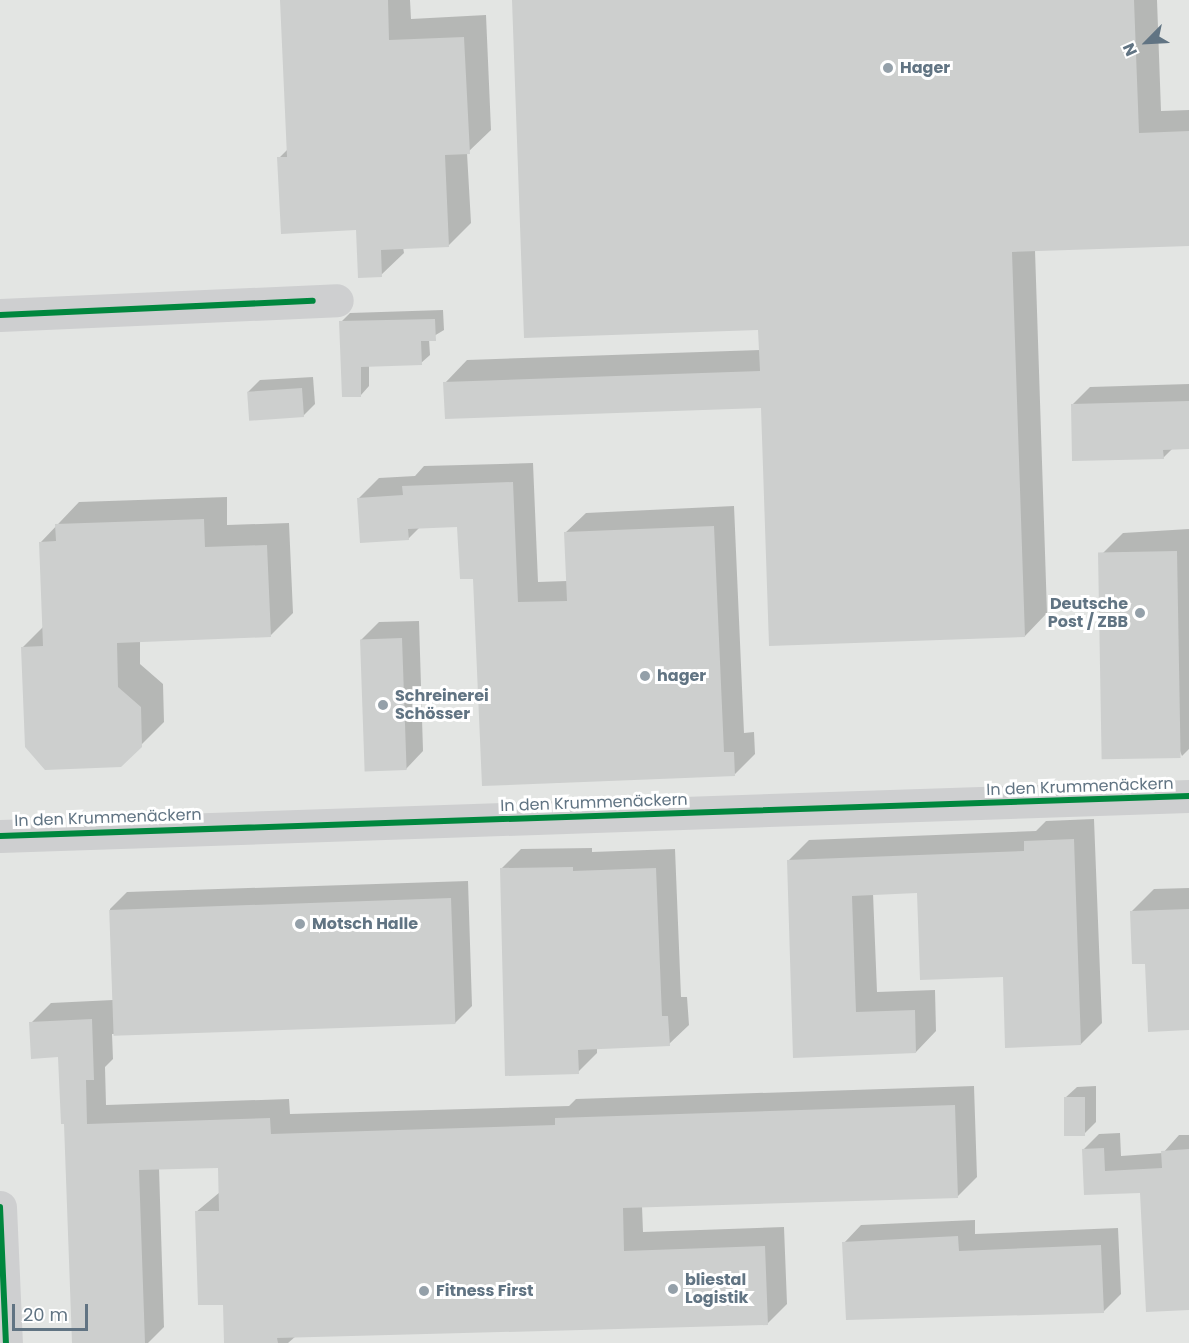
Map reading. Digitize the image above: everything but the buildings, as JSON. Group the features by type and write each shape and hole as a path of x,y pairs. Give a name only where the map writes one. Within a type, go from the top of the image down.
{"street":[{"path":"0,315 325,300"},
{"name":"In den Krummenäckern","path":"0,836 1189,796"},
{"path":"0,1207 6,1343"}],"shaded area":[{"path":"0,0 1189,0 1189,1343 0,1343"}],"cycle path":[{"path":"0,315 313,301"},
{"path":"0,836 1189,796"},
{"path":"0,1207 6,1343"}],"place":[{"name":"Hager","path":"888,68"},
{"name":"Deutsche Post / ZBB","path":"1140,613"},
{"name":"hager","path":"645,676"},
{"name":"Schreinerei Schösser","path":"383,705"},
{"name":"Motsch Halle","path":"300,924"},
{"name":"bliestal Logistik","path":"673,1289"},
{"name":"Fitness First","path":"424,1291"}]}
